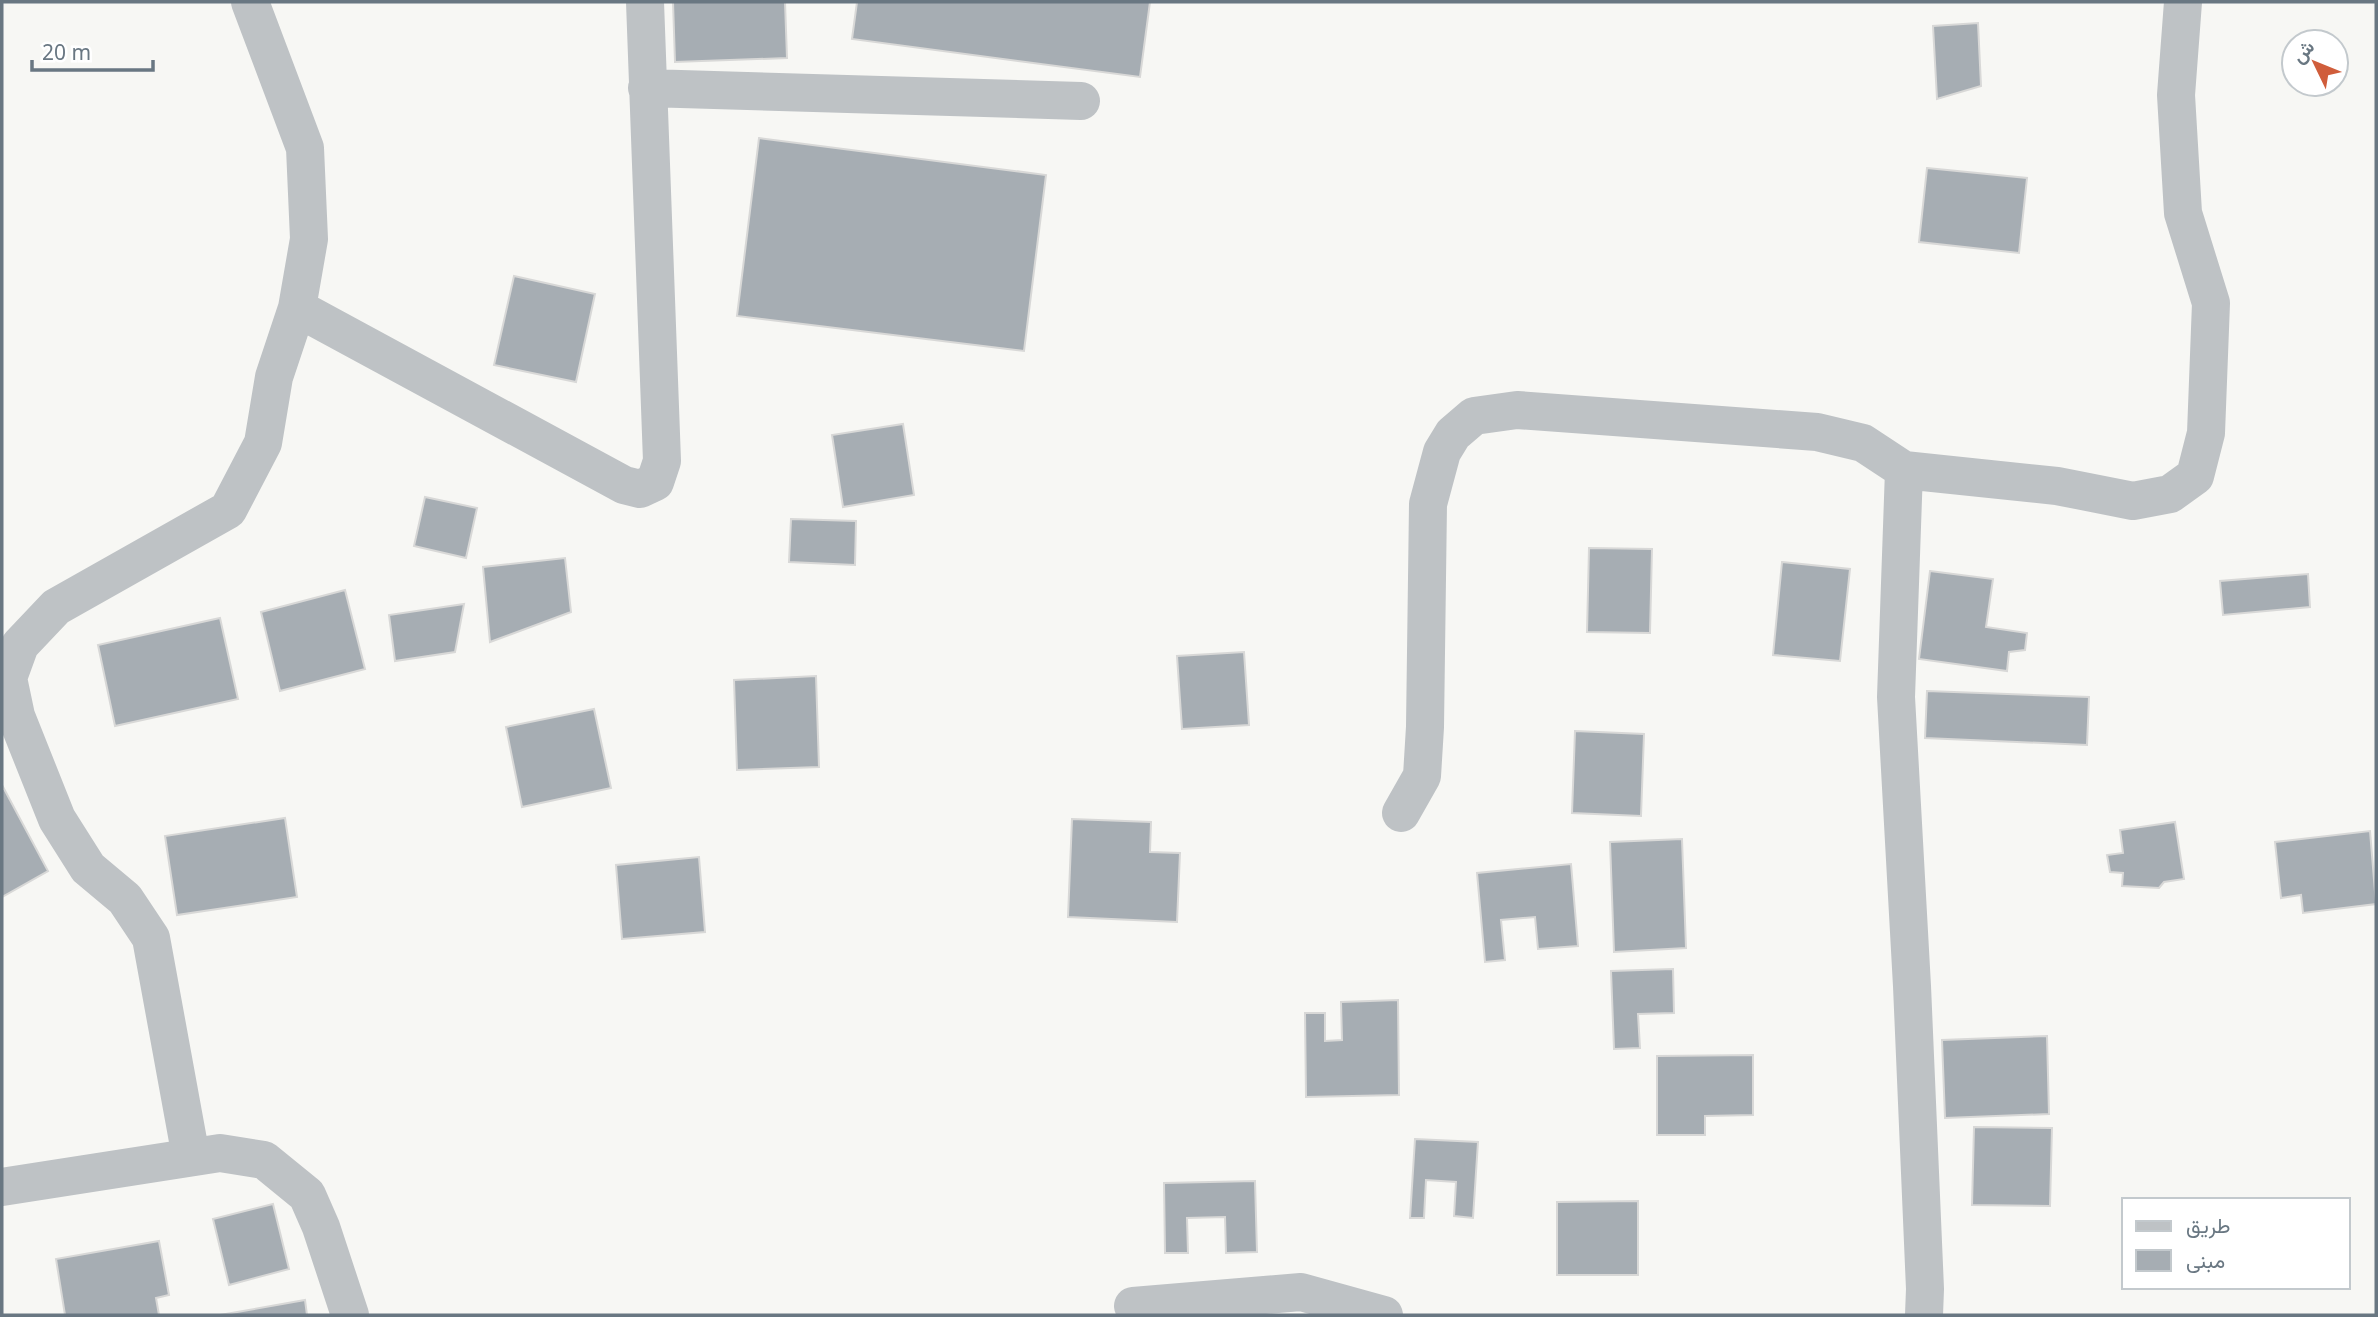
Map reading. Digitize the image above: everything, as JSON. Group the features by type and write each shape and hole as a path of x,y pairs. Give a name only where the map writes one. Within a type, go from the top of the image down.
{"street":[{"path":"191,1157 151,939 125,900 88,868 57,819 16,716 9,678 11,641 56,607 228,510 262,443 274,377 297,308 309,239 305,148 250,2"},
{"path":"297,308 624,485 640,489 655,482 662,461 645,2"},
{"path":"1401,813 1422,776 1428,505 1442,452 1453,434 1474,416 1517,410 1816,432 1863,443 1904,470 2057,486 2133,501 2170,494 2195,476 2206,433 2211,303 2183,213 2176,95 2183,2"},
{"path":"647,88 1081,102"},
{"path":"1904,470 1896,698 1912,986 1924,1315"},
{"path":"2,1187 220,1153 264,1160 307,1195 321,1227 350,1315"},
{"path":"1133,1306 1301,1292 1384,1315"}],"building":[{"path":"673,2 785,2 787,58 675,62"},
{"path":"857,2 1150,2 1140,77 852,39"},
{"path":"1978,23 1981,86 1937,99 1933,26"},
{"path":"759,138 1046,175 1024,351 737,316"},
{"path":"1927,168 2027,178 2019,253 1919,242"},
{"path":"514,276 595,294 576,382 494,365"},
{"path":"903,424 914,495 843,507 832,435"},
{"path":"425,497 477,508 466,558 414,546"},
{"path":"791,519 856,521 855,565 789,562"},
{"path":"1589,548 1652,549 1650,633 1587,632"},
{"path":"565,558 571,612 490,642 483,567"},
{"path":"1782,562 1850,569 1840,661 1773,655"},
{"path":"1930,571 1993,579 1986,627 2027,633 2025,650 2009,652 2007,671 1919,659"},
{"path":"2308,574 2310,607 2223,615 2220,581"},
{"path":"345,590 365,669 280,691 261,612"},
{"path":"464,604 455,652 395,661 389,615"},
{"path":"220,618 238,699 115,726 98,645"},
{"path":"1244,652 1249,725 1182,729 1177,656"},
{"path":"816,676 819,767 737,770 734,680"},
{"path":"1927,691 2089,697 2087,745 1925,738"},
{"path":"594,709 611,788 522,807 506,727"},
{"path":"1575,731 1644,734 1641,816 1572,813"},
{"path":"2,785 48,871 2,897"},
{"path":"285,818 297,897 177,915 165,836"},
{"path":"1072,819 1151,822 1150,852 1180,853 1177,922 1068,917"},
{"path":"2175,822 2184,879 2164,882 2159,888 2122,886 2123,873 2110,872 2107,855 2123,853 2120,830"},
{"path":"2370,831 2376,904 2303,913 2301,895 2281,898 2275,842"},
{"path":"1682,839 1686,948 1614,952 1610,842"},
{"path":"699,857 705,932 622,939 616,865"},
{"path":"1571,864 1578,946 1538,949 1535,917 1501,920 1505,960 1485,962 1477,873"},
{"path":"1673,969 1674,1013 1638,1014 1640,1048 1614,1049 1611,971"},
{"path":"1398,1000 1399,1095 1306,1097 1305,1013 1325,1013 1325,1041 1342,1040 1341,1002"},
{"path":"2047,1036 2049,1114 1945,1118 1942,1040"},
{"path":"1753,1055 1753,1115 1705,1116 1705,1135 1657,1135 1657,1056"},
{"path":"1974,1127 2052,1128 2050,1206 1972,1205"},
{"path":"1415,1139 1478,1142 1473,1218 1454,1216 1456,1182 1426,1180 1424,1218 1410,1218"},
{"path":"1255,1181 1257,1252 1226,1253 1225,1217 1187,1218 1188,1253 1165,1253 1164,1183"},
{"path":"1638,1201 1638,1275 1557,1275 1557,1202"},
{"path":"273,1204 289,1269 229,1285 213,1219"},
{"path":"159,1241 169,1295 156,1298 159,1315 65,1315 56,1259"},
{"path":"305,1300 307,1315 220,1315"}]}
